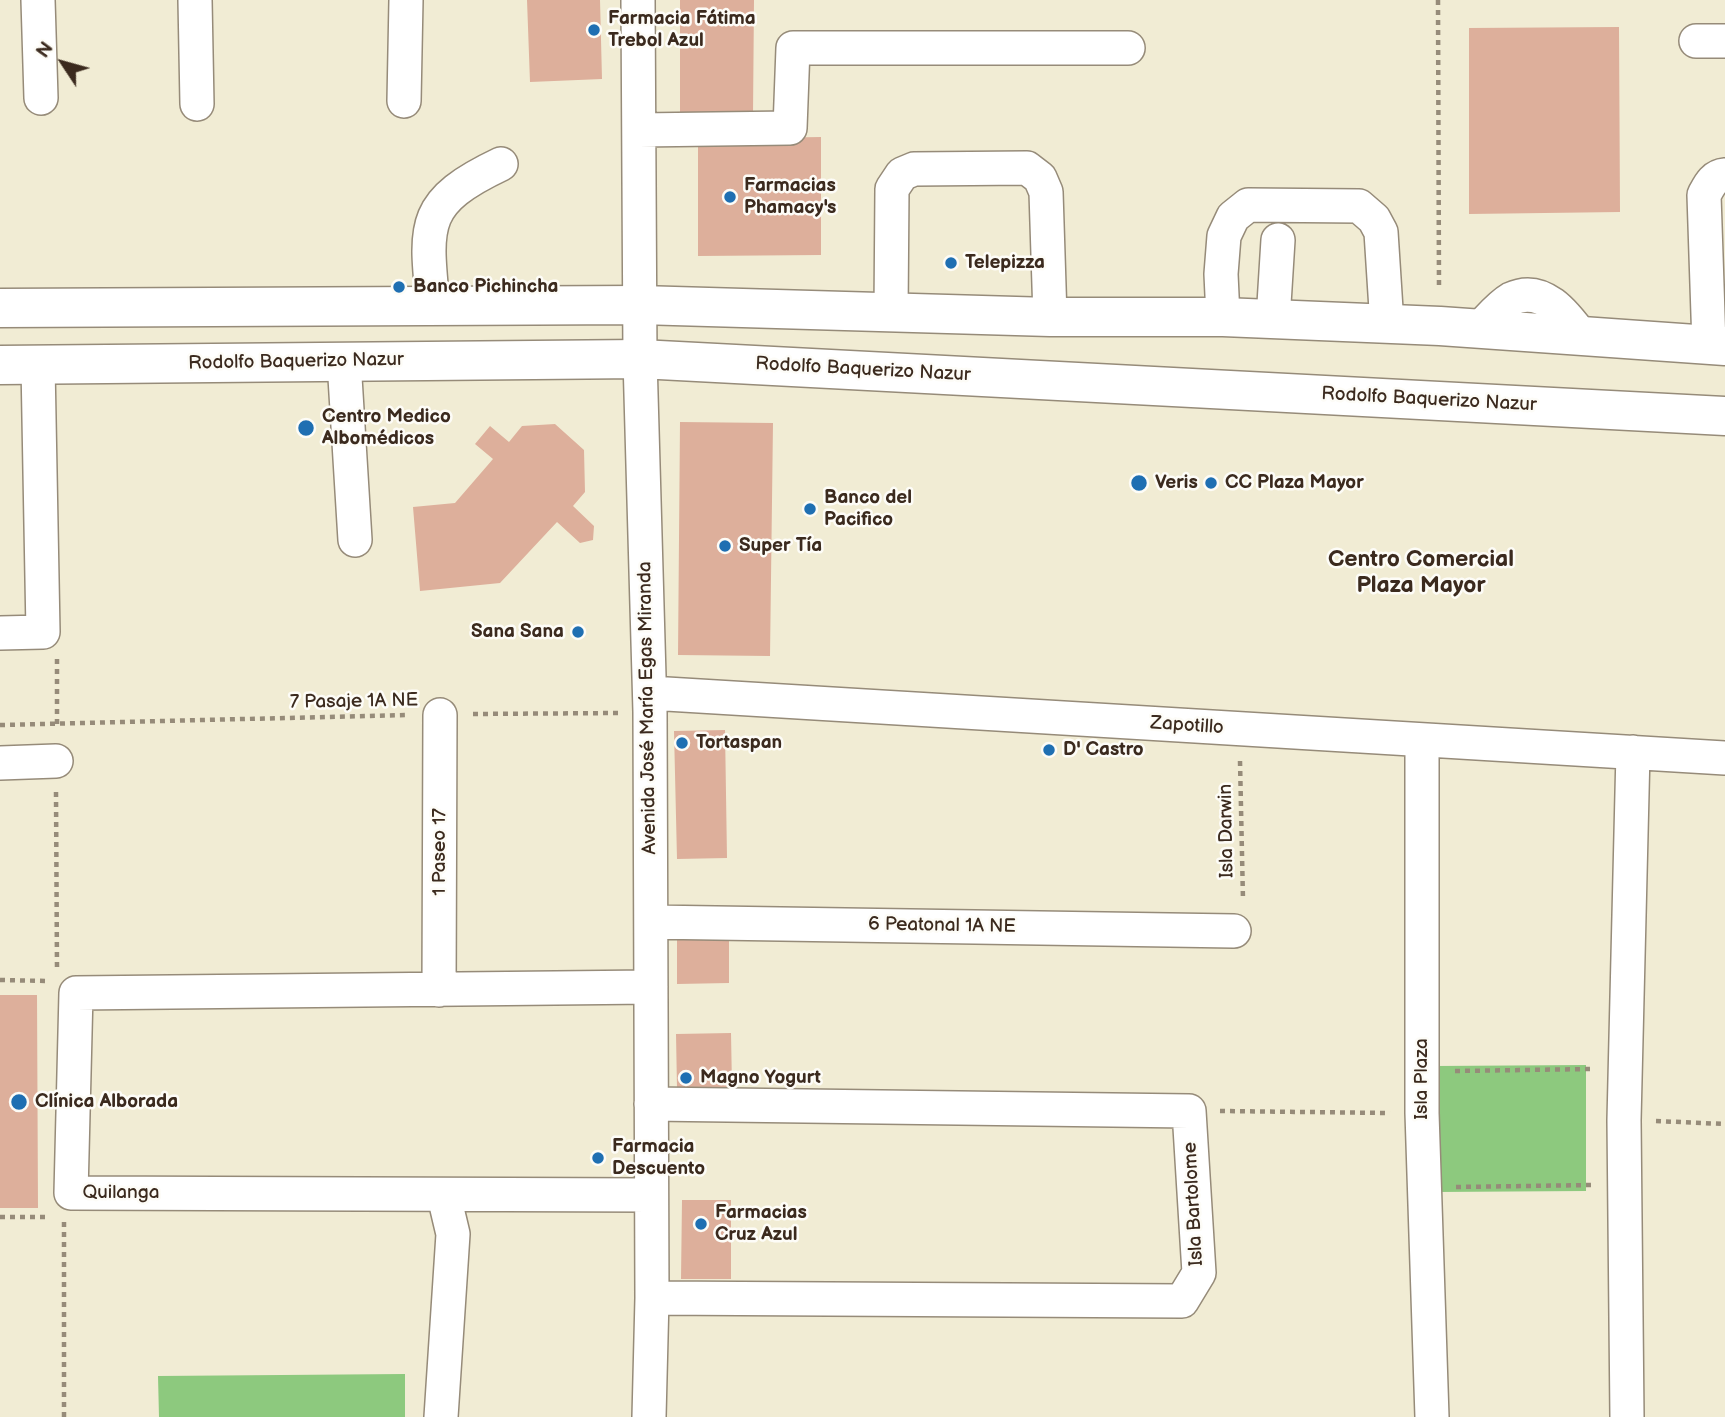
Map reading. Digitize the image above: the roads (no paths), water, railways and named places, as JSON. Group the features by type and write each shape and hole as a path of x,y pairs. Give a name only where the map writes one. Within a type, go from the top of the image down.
{"main road":[{"path":"0,308 640,305 1050,317 1223,317 1440,326 1717,345"},
{"name":"Rodolfo Baquerizo Nazur","path":"0,365 640,359 1725,416"}],"street":[{"path":"38,0 41,99"},
{"path":"195,0 198,104"},
{"path":"404,101 406,0"},
{"name":"Avenida José María Egas Miranda","path":"638,0 640,359 650,703 652,1298 649,1417"},
{"path":"639,130 790,128 793,48 1128,48"},
{"path":"433,305 427,249 430,224 441,205 462,185 501,164"},
{"path":"891,312 892,190 902,174 914,169 1027,169 1040,178 1046,192 1050,317"},
{"path":"1717,345 1704,195 1710,183 1725,175"},
{"path":"1223,317 1221,274 1224,236 1233,216 1248,205 1359,206 1374,219 1381,232 1387,325"},
{"path":"1273,320 1278,240"},
{"path":"344,361 355,540"},
{"path":"0,633 43,632 38,365"},
{"name":"Zapotillo","path":"650,703 1240,730 1725,758"},
{"name":"1 Paseo 17","path":"439,990 440,715"},
{"name":"Isla Plaza","path":"1422,740 1423,1187 1432,1417"},
{"path":"1627,1417 1624,1120 1633,752"},
{"path":"0,763 56,761"},
{"name":"6 Peatonal 1A NE","path":"650,922 1234,931"},
{"name":"Quilanga","path":"439,990 67,987 71,1193 651,1195"},
{"path":"439,990 651,987"},
{"name":"Isla Bartolome","path":"651,1104 1189,1111 1199,1273 1182,1301 652,1298"},
{"path":"441,1417 453,1234 444,1196"}],"place":[{"name":"Farmacia Fátima Trebol Azul","path":"594,30"},
{"name":"Farmacias Phamacy's","path":"730,197"},
{"name":"Telepizza","path":"951,263"},
{"name":"Banco Pichincha","path":"399,287"},
{"name":"Centro Medico Albomédicos","path":"306,428"},
{"name":"Veris","path":"1139,483"},
{"name":"CC Plaza Mayor","path":"1211,483"},
{"name":"Banco del Pacifico","path":"810,509"},
{"name":"Super Tía","path":"725,546"},
{"name":"Sana Sana","path":"578,632"},
{"name":"Tortaspan","path":"682,743"},
{"name":"D' Castro","path":"1049,750"},
{"name":"Magno Yogurt","path":"686,1078"},
{"name":"Clínica Alborada","path":"19,1102"},
{"name":"Farmacia Descuento","path":"598,1158"},
{"name":"Farmacias Cruz Azul","path":"701,1224"}],"district":[{"name":"Centro Comercial Plaza Mayor","path":"1421,573"}]}
